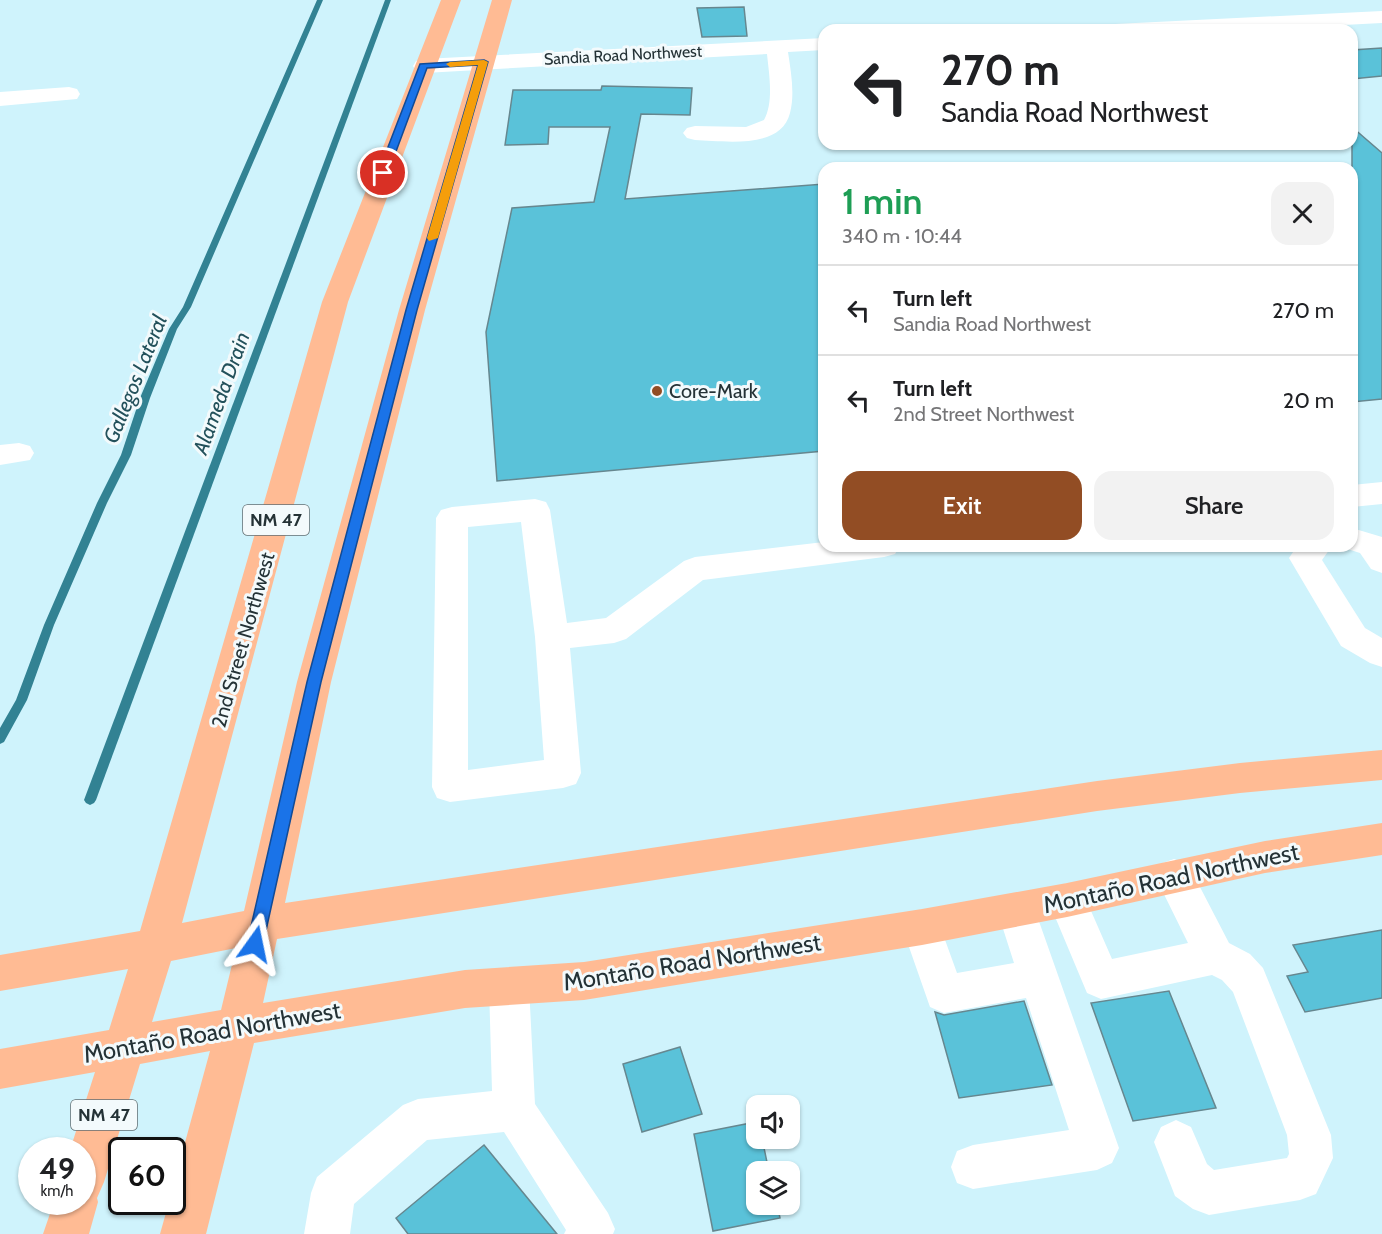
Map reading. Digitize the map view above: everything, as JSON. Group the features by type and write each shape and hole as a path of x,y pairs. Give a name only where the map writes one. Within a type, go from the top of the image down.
{"main road":[{"name":"2nd Street Northwest","path":"96,1137 156,945 335,302 423,66 451,0"},
{"path":"183,1234 238,1026 317,670 412,310 502,0"},
{"path":"0,974 52,966 260,924 1097,796 1240,778 1382,765"},
{"name":"Montaño Road Northwest","path":"0,1069 238,1026 454,991 584,981 922,927 1067,900 1265,857 1382,839"},
{"path":"66,1234 72,1215"}],"street":[{"path":"1238,24 1382,17"},
{"name":"Sandia Road Northwest","path":"423,66 818,44"},
{"path":"695,134 747,135 767,131 775,126 779,117 781,84 777,47"},
{"path":"0,99 69,94"},
{"path":"1358,495 1382,493"},
{"path":"535,510 552,638 563,773 450,787 452,518 535,510"},
{"path":"1358,541 1371,545 1382,561"},
{"path":"552,638 614,630 694,569 834,552"},
{"path":"1310,552 1305,558 1353,637 1382,654"},
{"path":"1174,876 1215,956 1236,967 1249,981 1310,1135 1311,1158 1300,1178 1209,1193 1191,1180 1176,1142"},
{"path":"1067,900 1101,980 1215,956"},
{"path":"973,1167 1097,1148 1016,910"},
{"path":"922,927 944,994 1039,977"},
{"path":"509,986 514,1110 592,1228 587,1234"},
{"path":"327,1234 333,1193 417,1120 514,1110"}],"building":[{"path":"744,7 747,36 702,37 697,8"},
{"path":"1382,48 1382,76 1358,78 1358,50"},
{"name":"Core-Mark","path":"602,86 692,88 690,115 641,114 625,199 818,184 818,452 497,481 486,332 512,208 594,202 610,127 549,127 548,144 505,145 513,90 601,90"},
{"path":"1358,132 1382,153 1382,399 1358,401 1358,162 1352,162 1352,150 1358,150"},
{"path":"1382,930 1382,998 1305,1012 1287,976 1308,972 1293,945"},
{"path":"1169,991 1216,1108 1133,1121 1091,1003"},
{"path":"1024,1001 1052,1085 959,1098 935,1012 944,1015"},
{"path":"680,1047 702,1114 642,1132 623,1064"},
{"path":"746,1124 746,1149 764,1149 767,1161 746,1161 746,1215 779,1215 780,1218 713,1231 694,1134"},
{"path":"484,1145 557,1234 408,1234 396,1218"}],"waterway":[{"name":"Gallegos Lateral","path":"0,739 21,700 49,625 102,503 126,455 145,398 173,329 187,307 320,0"},
{"name":"Alameda Drain","path":"90,800 388,0"}],"slow traffic":[{"path":"433,238 484,62 450,64"}],"place":[{"name":"Core-Mark","path":"657,391"}],"route":[{"path":"255,944 314,682 412,310 484,62 423,66 383,173"}]}
